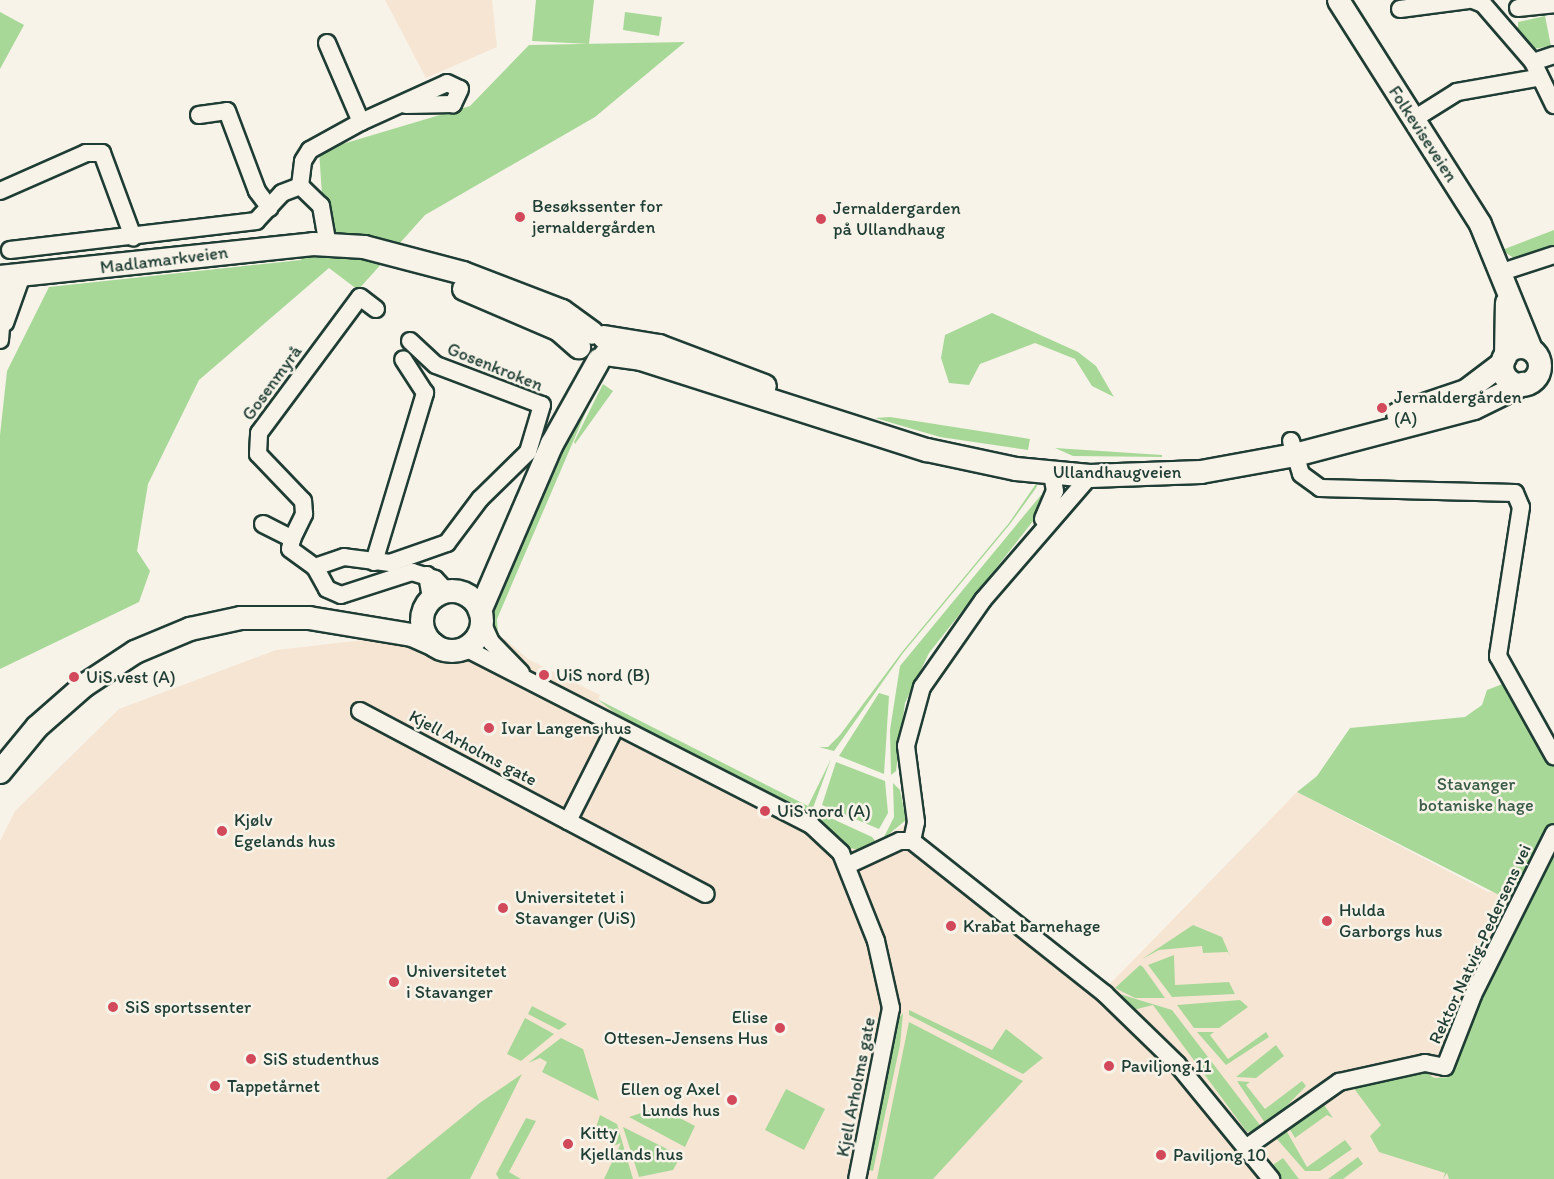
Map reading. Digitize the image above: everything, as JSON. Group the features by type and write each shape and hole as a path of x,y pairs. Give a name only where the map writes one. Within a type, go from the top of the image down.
{"main road":[{"name":"Madlamarkveien","path":"9,277 321,245 364,247 463,273 562,311 594,347"},
{"name":"Ullandhaugveien","path":"594,347 659,346 859,418 972,448 1138,462 1293,448 1440,402 1476,385 1504,360"},
{"path":"0,772 74,693 165,638 259,616 359,624 449,650 465,648 477,637 481,616 594,347"},
{"name":"Ullandhaugveien","path":"594,347 641,359 927,450 1052,474 1090,476 1201,472 1293,448 1474,408 1527,383 1554,381"},
{"path":"1516,347 1540,353 1540,369 1527,383 1508,379 1504,360 1516,347"},
{"path":"359,624 439,598 484,574 513,539"},
{"path":"439,598 471,597 481,616"},
{"path":"434,645 423,631 439,598"}],"street":[{"name":"Folkeviseveien","path":"1338,0 1471,208 1540,353"},
{"path":"1400,9 1468,0"},
{"path":"1473,0 1500,22 1534,70 1554,105"},
{"path":"1500,22 1516,4 1554,4"},
{"path":"327,43 361,122"},
{"path":"1414,119 1457,92 1534,70 1554,55"},
{"path":"321,245 321,206 300,186 300,172 310,150 361,122 406,105"},
{"path":"200,115 228,111 257,191 270,208"},
{"path":"0,191 86,153 102,153 133,237"},
{"path":"10,250 256,221 282,193 300,186"},
{"path":"1502,272 1554,255"},
{"name":"Folkeviseveien","path":"1502,272 1508,314 1504,360"},
{"path":"1,334 9,277"},
{"name":"Gosenmyrå","path":"292,539 303,514 303,501 258,454 259,433 360,297 375,309"},
{"name":"Gosenkroken","path":"315,567 344,557 390,563 455,537 480,499 519,466 541,418 542,405 436,365 410,341"},
{"path":"374,562 425,393 403,358"},
{"path":"1293,448 1305,479 1329,490 1515,494 1521,507 1498,656 1554,756"},
{"path":"1035,536 1053,499 1052,474"},
{"path":"912,841 916,822 906,746 922,687 946,647 1035,536 1090,476"},
{"path":"263,524 292,539 290,549 315,567 327,589 341,596 401,575 427,575 439,598"},
{"path":"481,616 491,642 526,678"},
{"name":"Kjell Arholms gate","path":"465,648 811,825 848,865 885,971 891,1008 857,1179"},
{"name":"Kjell Arholms gate","path":"360,711 706,894"},
{"path":"568,821 616,726"},
{"name":"Rektor Natvig-Pedersens vei","path":"1247,1147 1339,1082 1425,1063 1445,1067 1473,995 1554,832"},
{"path":"848,865 900,841 912,841 1105,994 1176,1064 1247,1147 1271,1179"}],"shaded area":[{"path":"385,0 492,0 497,47 426,78"},
{"name":"Universitetet i Stavanger (UiS)","path":"399,636 449,658 481,659 498,638 505,639 528,659 600,695 598,701 620,715 876,842 905,825 924,831 925,841 1107,987 1297,792 1488,892 1497,891 1511,901 1479,1002 1450,1077 1435,1078 1449,1179 0,1179 0,841 15,811 119,709 276,650"}],"green space":[{"path":"536,0 594,0 589,44 532,41"},
{"path":"0,12 24,25 0,69"},
{"path":"625,12 662,17 659,36 623,30"},
{"path":"1545,16 1551,46 1533,49 1518,31 1518,22"},
{"path":"685,42 595,117 425,215 358,290 329,268 199,380 148,484 137,551 150,571 139,602 0,669 0,435 7,371 49,287 301,260 324,224 319,151 470,106 529,45"},
{"path":"1554,230 1554,248 1515,259 1502,250"},
{"path":"992,313 1078,352 1096,366 1114,397 1092,386 1075,359 1035,343 980,364 969,385 949,383 941,358 945,335"},
{"path":"603,384 613,391 575,444 574,442"},
{"path":"597,386 497,619 498,638 489,612 571,420"},
{"path":"890,417 1030,439 1028,450 940,437 875,418"},
{"path":"1055,448 1162,455 1162,457 1073,456"},
{"path":"1040,478 1036,488 1010,524 903,653 834,751 819,747 828,747 840,735 902,652 1009,523"},
{"path":"1041,495 1047,498 1041,511 929,653 905,703 896,771 891,775 890,730 900,666"},
{"name":"Stavanger botaniske hage","path":"1505,683 1554,766 1554,1179 1449,1179 1447,1173 1443,1179 1445,1173 1379,1152 1370,1136 1381,1125 1353,1087 1423,1070 1434,1078 1450,1077 1511,901 1297,792 1317,776 1350,728 1465,717 1482,705 1487,690"},
{"path":"879,693 889,696 884,774 839,756"},
{"path":"597,699 808,806 831,759 810,816 632,726"},
{"path":"836,762 885,781 888,813 879,829 822,805"},
{"path":"893,783 900,790 906,820 883,839 894,817"},
{"path":"822,814 872,837 876,842 859,850 846,847 816,820"},
{"path":"1193,925 1222,937 1231,958 1228,952 1203,953 1202,946 1159,950 1142,959"},
{"path":"1174,955 1175,985 1229,982 1235,994 1172,997 1148,965"},
{"path":"1140,965 1165,998 1135,998 1115,988"},
{"path":"1113,992 1172,1010 1263,1129 1247,1132 1153,1005 1133,1010"},
{"path":"1240,1000 1248,1007 1219,1028 1194,1028 1177,1005"},
{"path":"532,1006 567,1024 559,1030 528,1014"},
{"path":"909,1010 992,1050 1006,1029 1043,1058 1023,1074 909,1015"},
{"path":"903,1013 900,1045 873,1171 866,1169 896,1022"},
{"path":"525,1018 554,1034 521,1061 507,1054"},
{"path":"909,1022 1023,1081 933,1179 877,1179"},
{"path":"1197,1032 1214,1032 1210,1035 1228,1059 1266,1032 1269,1037 1226,1065"},
{"path":"561,1038 583,1049 599,1101 542,1072 547,1062 540,1058 528,1063"},
{"path":"1276,1045 1284,1056 1256,1078 1236,1077"},
{"path":"522,1074 470,1179 386,1179 481,1102"},
{"path":"1237,1081 1250,1082 1246,1085 1265,1109 1302,1081 1306,1086 1267,1126"},
{"path":"786,1089 825,1109 804,1150 765,1130"},
{"path":"1322,1102 1333,1118 1327,1115 1295,1138 1289,1128"},
{"path":"659,1107 695,1126 685,1147 629,1117"},
{"path":"600,1115 617,1124 633,1179 604,1179 621,1143 616,1145 594,1134"},
{"path":"526,1118 536,1121 509,1172 521,1179 499,1179 496,1174"},
{"path":"623,1127 681,1156 673,1170 639,1177"},
{"path":"1286,1130 1307,1167 1345,1140 1352,1149 1320,1171 1305,1171 1276,1138"},
{"path":"1358,1157 1363,1164 1343,1179 1328,1179"},
{"path":"1283,1158 1299,1179 1279,1179 1270,1167"}],"place":[{"name":"Besøkssenter for jernaldergården","path":"520,217"},
{"name":"Jernaldergarden på Ullandhaug","path":"821,219"},
{"name":"Jernaldergården (A)","path":"1382,408"},
{"name":"UiS nord (B)","path":"544,675"},
{"name":"UiS vest (A)","path":"74,677"},
{"name":"Ivar Langens hus","path":"489,728"},
{"name":"UiS nord (A)","path":"765,811"},
{"name":"Kjølv Egelands hus","path":"222,831"},
{"name":"Universitetet i Stavanger (UiS)","path":"503,908"},
{"name":"Hulda Garborgs hus","path":"1327,921"},
{"name":"Krabat barnehage","path":"951,926"},
{"name":"Universitetet i Stavanger","path":"394,982"},
{"name":"SiS sportssenter","path":"113,1007"},
{"name":"Elise Ottesen-Jensens Hus","path":"780,1028"},
{"name":"SiS studenthus","path":"251,1059"},
{"name":"Paviljong 11","path":"1109,1066"},
{"name":"Tappetårnet","path":"215,1086"},
{"name":"Ellen og Axel Lunds hus","path":"732,1100"},
{"name":"Kitty Kjellands hus","path":"568,1144"},
{"name":"Paviljong 10","path":"1161,1155"}]}
